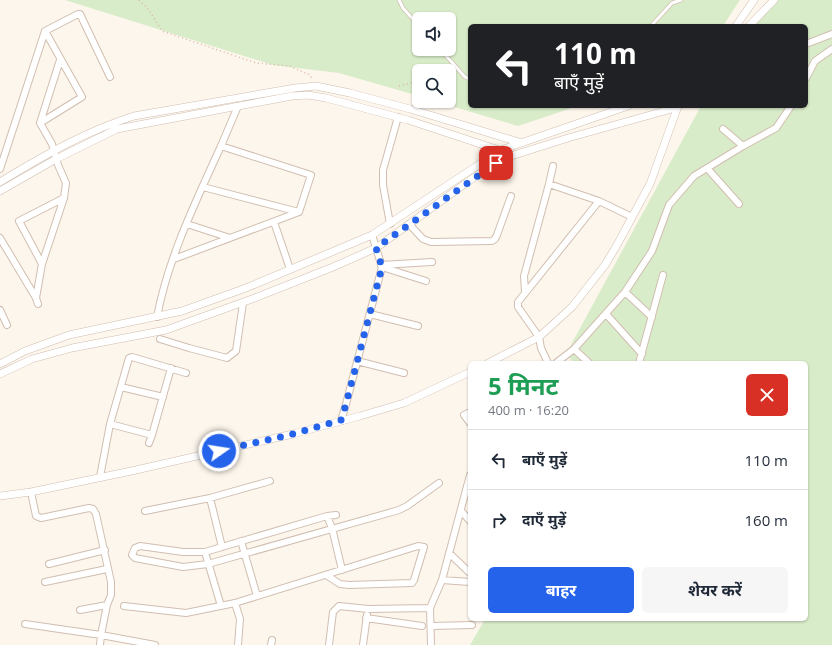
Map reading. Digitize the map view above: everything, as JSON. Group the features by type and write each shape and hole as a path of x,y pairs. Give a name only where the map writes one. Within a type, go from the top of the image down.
{"street":[{"path":"737,24 754,0"},
{"path":"751,24 774,0"},
{"path":"0,169 45,31 80,14 110,77"},
{"path":"40,123 82,97 45,31"},
{"path":"808,43 832,34"},
{"path":"808,74 815,61 832,48"},
{"path":"36,298 42,264 64,198 66,183 56,159 52,144 40,123 60,60"},
{"path":"0,182 53,150 134,116 264,93 316,86 395,105 521,143 532,148"},
{"path":"0,191 56,159 117,129 292,96 308,95 326,98 398,117 501,150 511,156"},
{"path":"156,317 159,303 174,258 187,224 238,106"},
{"path":"0,364 25,351 69,335 182,311 224,296 290,269 372,235 501,150 622,108"},
{"path":"0,374 32,359 72,348 166,330 243,303 376,248 466,183 496,163 511,156 532,148 672,108"},
{"path":"492,361 539,337 572,307 605,265 650,184 678,108"},
{"path":"559,361 574,349 625,292 652,251 669,205 694,176 776,128 790,108"},
{"path":"390,224 382,179 383,170 398,117"},
{"path":"723,129 743,146"},
{"path":"221,146 311,175 299,212"},
{"path":"525,292 524,276 549,184 552,166"},
{"path":"707,168 740,204"},
{"path":"549,184 599,201 632,217"},
{"path":"203,187 299,212"},
{"path":"408,224 423,239 431,242 492,241 497,235 511,196"},
{"path":"42,264 19,221 64,198"},
{"path":"547,361 541,348 539,337 518,307 518,302 599,201"},
{"path":"174,258 299,212"},
{"path":"274,222 290,269"},
{"path":"187,224 230,238"},
{"path":"341,420 370,314 381,266 372,235"},
{"path":"1,242 36,298 38,304"},
{"path":"381,266 432,262"},
{"path":"381,266 426,281"},
{"path":"640,361 663,275"},
{"path":"625,292 652,316"},
{"path":"160,339 227,358 236,351 243,303"},
{"path":"0,310 2,318 7,325"},
{"path":"370,314 418,326"},
{"path":"606,314 642,354"},
{"path":"574,349 587,361"},
{"path":"100,476 110,424 130,357 186,372"},
{"path":"357,361 404,373"},
{"path":"149,444 171,368"},
{"path":"1,495 31,492 263,441 404,403 468,373"},
{"path":"121,386 163,397"},
{"path":"468,413 464,415 468,420"},
{"path":"110,424 152,435"},
{"path":"145,511 210,498 270,481"},
{"path":"336,514 205,552 183,552 140,546 135,548 132,555 135,558 183,567 208,564 399,510 439,483"},
{"path":"431,645 430,608 442,580 468,483"},
{"path":"31,492 36,516 41,518 93,509 96,514 111,582 111,595 107,605 100,645"},
{"path":"210,498 222,547"},
{"path":"461,511 468,519"},
{"path":"327,516 332,528 342,570"},
{"path":"241,541 257,596"},
{"path":"124,606 186,613 235,603 418,546 424,547 412,583 349,585 340,584 326,575"},
{"path":"49,564 104,550"},
{"path":"205,552 221,606"},
{"path":"449,553 468,570"},
{"path":"45,582 107,569"},
{"path":"442,580 468,582"},
{"path":"235,603 240,619 238,645"},
{"path":"80,610 107,605"},
{"path":"329,645 333,612 339,606 368,610 430,608"},
{"path":"362,645 368,610"},
{"path":"366,618 422,626"},
{"path":"25,624 101,635 155,645"},
{"path":"431,626 472,624"}],"lane":[{"path":"399,0 403,8 412,18"},
{"path":"653,24 672,3 681,0"},
{"path":"446,56 465,77 468,78"}],"path":[{"path":"140,0 149,10 162,31 256,62 290,66 310,75 316,86"},
{"path":"399,86 412,83"}],"green space":[{"path":"65,0 740,0 724,24 468,24 468,108 572,108 518,126 456,108 456,64 412,64 412,94 339,73 273,65"},
{"path":"777,0 832,0 832,645 470,645 484,621 808,621 808,361 572,361 566,354 700,108 808,108 808,24 756,24"}],"route":[{"path":"219,451 293,434 341,420 382,267 376,248 496,163"}]}
